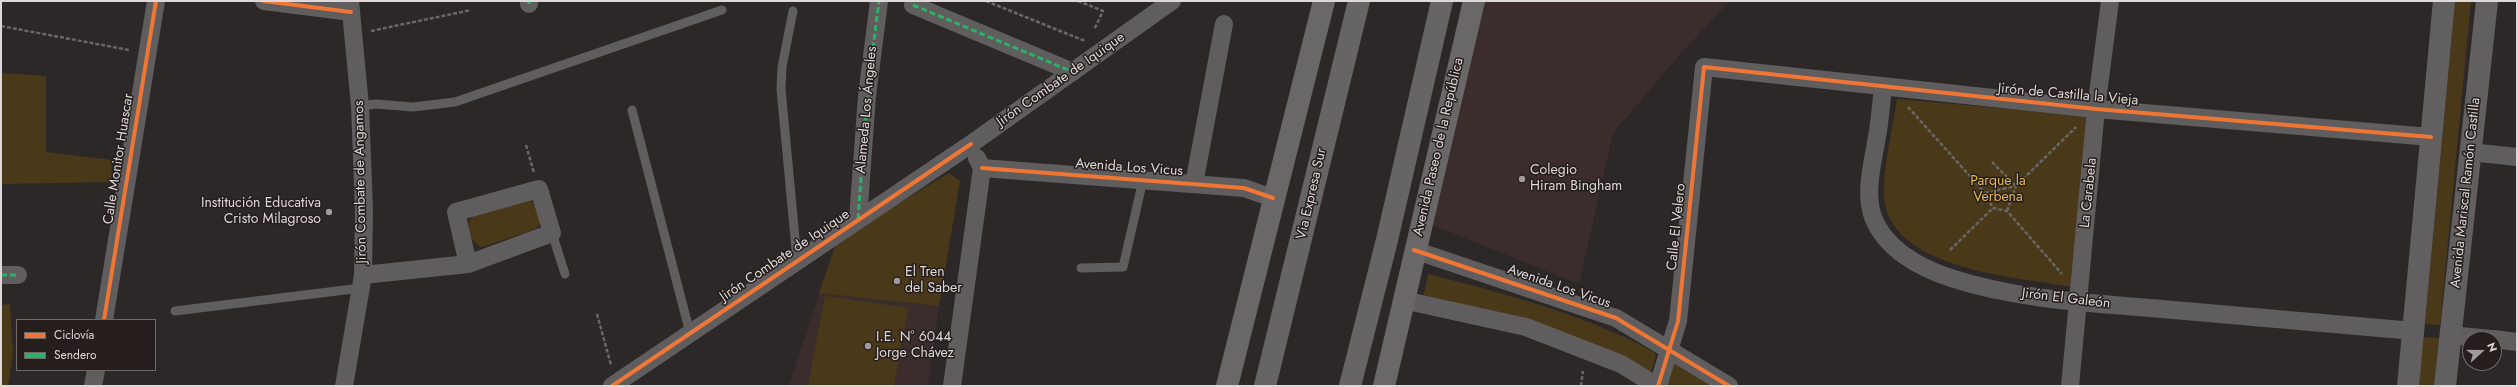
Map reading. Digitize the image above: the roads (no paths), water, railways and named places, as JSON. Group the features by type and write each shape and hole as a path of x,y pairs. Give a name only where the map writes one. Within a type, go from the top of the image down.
{"highway":[{"path":"1349,35 1352,1"},
{"name":"Via Expresa Sur","path":"1265,386 1358,1"},
{"path":"1350,386 1387,240 1442,1"}],"main road":[{"path":"1227,386 1259,265 1273,198 1324,1"},
{"name":"Avenida Paseo de la República","path":"1384,386 1414,250 1474,1"},
{"path":"2408,386 2444,1"},
{"name":"Avenida Mariscal Ramón Castilla","path":"2445,386 2487,1"}],"street":[{"name":"Calle Monitor Huascar","path":"104,319 156,1"},
{"path":"264,1 350,6"},
{"name":"Alameda Los Ángeles","path":"858,219 867,96 879,1"},
{"name":"Jirón Combate de Iquique","path":"614,384 971,144 1172,1"},
{"name":"La Carabela","path":"2070,386 2096,109 2110,1"},
{"path":"912,5 1073,72"},
{"name":"Jirón Combate de Angamos","path":"344,386 362,282 364,210 360,106 350,6"},
{"path":"1194,184 1224,24"},
{"name":"Jirón de Castilla la Vieja","path":"1704,68 1883,88 2096,109 2431,137"},
{"name":"Calle El Velero","path":"1658,386 1678,321 1704,68"},
{"name":"Jirón El Galeón","path":"1883,88 1870,194 1873,216 1884,236 1901,254 1923,267 1950,278 1997,290 2078,302 2414,331"},
{"path":"952,386 982,168 971,144"},
{"path":"2470,152 2517,157"},
{"name":"Avenida Los Vicus","path":"982,168 1244,188 1273,198"},
{"path":"362,282 468,264 552,233 539,188 456,212 468,264"},
{"name":"Avenida Los Vicus","path":"1414,250 1616,318 1729,386"},
{"path":"1403,300 1526,327 1621,364 1658,386"},
{"path":"2450,335 2462,336"},
{"path":"2502,340 2517,342"},
{"path":"93,386 96,371"}],"lane":[{"path":"360,106 376,104 413,107 455,102 722,10"},
{"path":"793,11 782,67 781,89 797,260"},
{"path":"632,110 690,333"},
{"path":"1081,268 1123,267 1143,180"},
{"path":"552,233 565,274"},
{"path":"175,311 362,282"}],"place":[{"name":"Colegio Hiram Bingham","path":"1522,179"},
{"name":"Institución Educativa Cristo Milagroso","path":"329,212"},
{"name":"El Tren del Saber","path":"897,281"},
{"name":"I.E. N° 6044 Jorge Chávez","path":"868,346"}],"park label":[{"name":"Parque la Verbena","path":"1998,190"}]}
